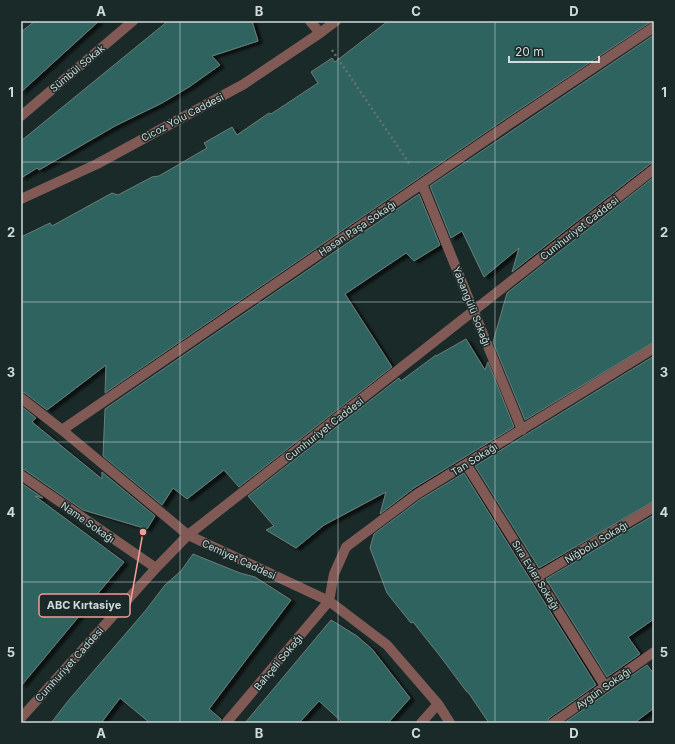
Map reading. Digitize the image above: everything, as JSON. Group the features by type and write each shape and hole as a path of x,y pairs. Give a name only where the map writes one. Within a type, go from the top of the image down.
{"street":[{"name":"Sümbül Sokak","path":"21,116 133,21"},
{"path":"310,21 320,33"},
{"name":"Cicoz Yolu Caddesi","path":"21,199 97,164 244,84 336,21"},
{"name":"Hasan Paşa Sokağı","path":"62,430 654,27"},
{"name":"Cumhuriyet Caddesi","path":"21,718 156,568 188,535 654,169"},
{"name":"Yabangülü Sokağı","path":"422,184 522,430"},
{"name":"Tan Sokağı","path":"329,601 334,574 346,547 417,494 654,348"},
{"name":"Cemiyet Caddesi","path":"21,398 62,430 188,535 329,601 387,644 438,704 450,723"},
{"name":"Sıra Evler Sokağı","path":"466,464 605,686"},
{"name":"Name Sokağı","path":"21,475 156,568"},
{"name":"Niğbolu Sokağı","path":"537,577 654,507"},
{"name":"Bahçeli Sokağı","path":"226,723 329,601"},
{"name":"Aygün Sokağı","path":"553,723 654,652"},
{"path":"421,723 438,704"}],"path":[{"path":"320,33 422,184"}],"building":[{"path":"35,21 99,21 21,92 21,32"},
{"path":"168,21 252,21 258,41 212,56 220,65 189,87 162,103 115,126 39,170 37,168 21,178 21,141"},
{"path":"388,21 652,21 508,117 105,393 106,365 47,410 25,393 21,392 21,237 50,223 52,226 112,193 118,195 152,177 159,176 207,148 204,143 232,127 237,135 269,113 271,114 318,83 311,72 332,58 335,62"},
{"path":"654,35 654,163 650,164 512,272 519,248 484,277 462,231 451,238 430,186"},
{"path":"654,177 654,342 525,420 493,342 507,293"},
{"path":"419,194 440,245 414,261 406,253 345,294 392,367 239,487 224,470 187,499 173,488 162,505 103,456 105,409"},
{"path":"466,339 485,370 488,362 514,427 414,488 380,514 386,492 324,525 296,548 266,530 274,526 248,496 399,378 401,381 436,355"},
{"path":"654,356 654,501 539,568 475,466"},
{"path":"21,406 36,418 32,422 102,479 102,472 155,516 147,529 83,510 25,470 21,469"},
{"path":"464,473 596,685 549,718 547,723 489,723 468,692 440,656 413,622 411,623 387,593 370,548 374,534 421,499"},
{"path":"21,483 43,498 35,496 124,562 21,686"},
{"path":"654,515 654,619 628,637 640,654 607,677 546,579"},
{"path":"193,554 240,573 255,577 291,600 209,709 221,719 220,723 150,723 120,698 101,723 51,723 146,610 165,585 181,571"},
{"path":"331,620 357,636 372,649 410,698 388,723 343,723 319,701 299,723 245,723"},
{"path":"647,665 654,674 654,708 634,723 564,723"}],"place":[{"name":"ABC Kırtasiye","path":"143,532"}]}
